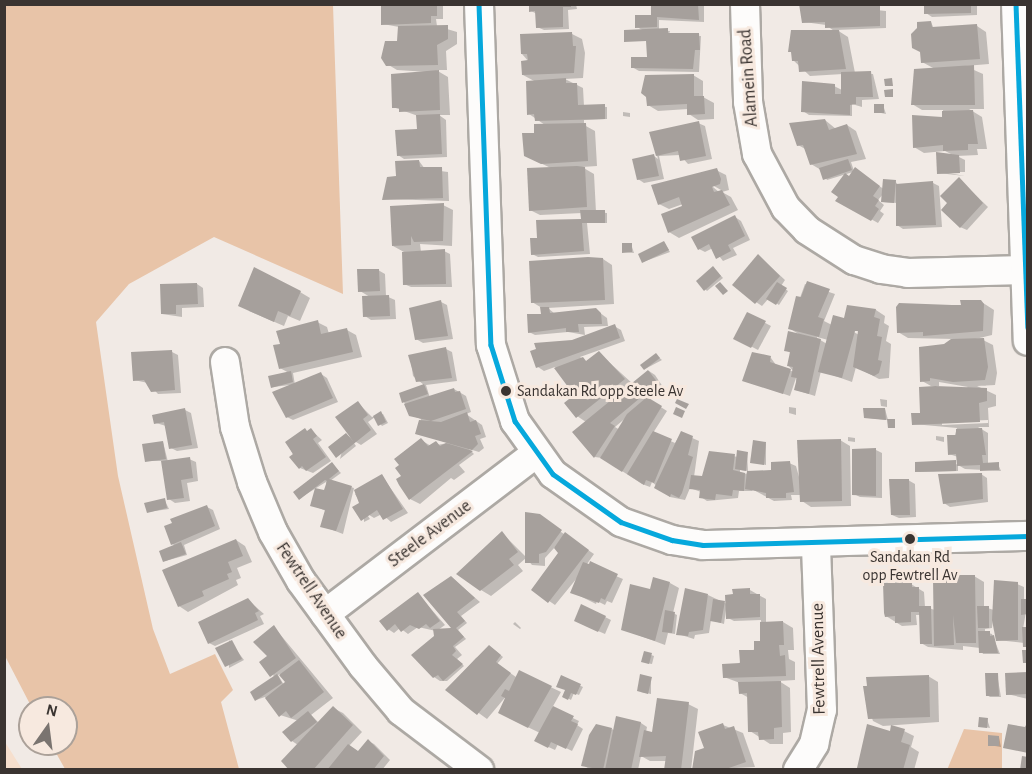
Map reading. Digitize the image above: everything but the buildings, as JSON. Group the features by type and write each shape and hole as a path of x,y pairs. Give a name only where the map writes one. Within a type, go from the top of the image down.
{"street":[{"path":"479,4 491,345 504,396 535,454 580,496 645,532 703,545 1028,536"},
{"name":"Alamein Road","path":"745,4 748,102 757,154 786,208 807,230 854,260 881,269 908,273 1025,270"},
{"path":"1016,4 1028,341"},
{"name":"Fewtrell Avenue","path":"225,362 235,427 262,507 286,556 325,614 401,711 479,770"},
{"name":"Steele Avenue","path":"325,614 535,454"},
{"name":"Fewtrell Avenue","path":"798,770 814,744 822,710 816,543"}],"shaded area":[{"path":"4,5 333,5 343,294 214,237 129,284 96,322 118,476 153,629 170,674 215,654 233,690 221,702 239,769 65,769 58,756 78,756 78,696 26,696 5,656"},
{"path":"964,729 1002,733 1002,769 947,770"},
{"path":"5,742 22,769 5,769"}],"transit line":[{"path":"479,4 491,345 515,421 553,474 621,522 672,540 703,545 1028,536"},
{"path":"1016,4 1028,327"}],"place":[{"name":"Sandakan Rd opp Steele Av","path":"506,391"},
{"name":"Sandakan Rd opp Fewtrell Av","path":"910,539"}]}
